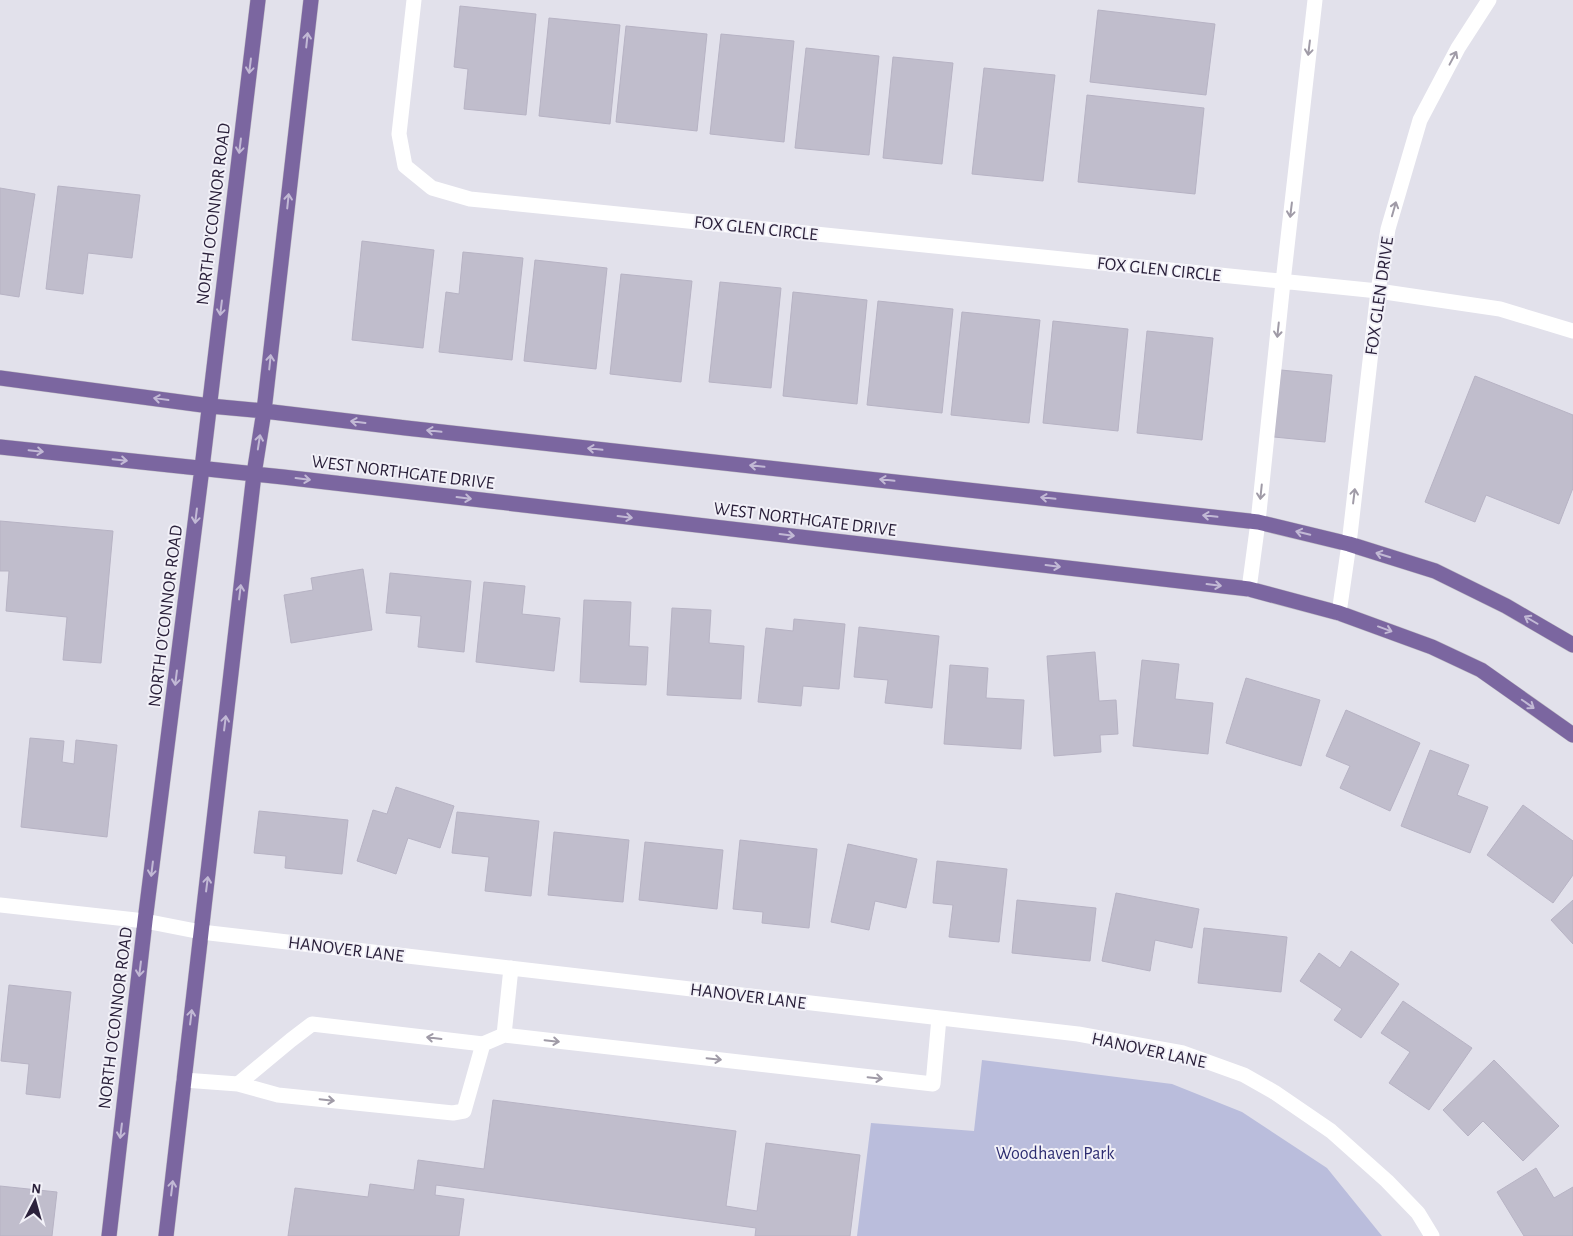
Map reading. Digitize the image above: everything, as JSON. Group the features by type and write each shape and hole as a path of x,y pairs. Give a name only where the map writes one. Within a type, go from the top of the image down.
{"main road":[{"name":"NORTH O'CONNOR ROAD","path":"109,1236 145,921 210,406 258,0"},
{"path":"166,1236 311,0"},
{"path":"0,378 210,406 1258,522 1349,544 1435,571 1506,606 1573,645"},
{"name":"WEST NORTHGATE DRIVE","path":"0,447 202,468 1249,589 1339,612 1432,647 1481,670 1573,735"}],"street":[{"name":"FOX GLEN CIRCLE","path":"414,0 399,134 405,166 432,188 470,199 1378,291 1500,309 1573,331"},
{"path":"1249,589 1315,0"},
{"name":"FOX GLEN DRIVE","path":"1339,612 1349,544 1378,291 1388,228 1420,120 1458,48 1489,0"},
{"name":"HANOVER LANE","path":"0,905 145,921 201,932 1078,1034 1183,1053 1244,1074 1331,1131 1387,1181 1418,1213 1432,1236"},
{"path":"504,1035 511,968"},
{"path":"238,1084 312,1024 483,1044 504,1035 933,1084 939,1018"},
{"path":"184,1080 238,1084 278,1094 453,1113 464,1111 483,1044"}],"green space":[{"name":"Woodhaven Park","path":"982,1060 1172,1084 1242,1112 1327,1168 1382,1236 857,1236 871,1123 974,1131"}],"building":[{"path":"460,6 536,14 526,115 464,109 468,69 454,67"},
{"path":"1098,10 1215,24 1206,95 1090,82"},
{"path":"549,18 620,25 610,124 539,116"},
{"path":"626,26 707,34 697,131 616,122"},
{"path":"721,34 794,41 784,142 710,134"},
{"path":"806,48 879,56 869,155 795,148"},
{"path":"893,57 953,63 942,164 883,158"},
{"path":"984,68 1055,75 1043,181 972,174"},
{"path":"1087,95 1204,108 1195,194 1078,182"},
{"path":"58,186 140,195 132,258 88,253 83,294 46,289"},
{"path":"0,188 35,194 19,297 0,294"},
{"path":"362,241 434,250 423,348 352,340"},
{"path":"463,252 523,258 512,360 439,352 446,292 459,294"},
{"path":"535,260 607,268 596,369 524,361"},
{"path":"621,274 692,281 681,382 610,374"},
{"path":"720,282 781,288 771,388 709,382"},
{"path":"793,292 867,300 857,404 783,396"},
{"path":"878,301 953,309 942,413 867,405"},
{"path":"962,312 1040,320 1029,423 951,415"},
{"path":"1053,321 1128,329 1118,431 1043,423"},
{"path":"1147,331 1213,338 1202,440 1137,433"},
{"path":"1281,370 1332,375 1325,442 1274,437"},
{"path":"1475,376 1573,415 1573,488 1559,524 1486,495 1475,522 1425,502"},
{"path":"0,521 113,531 101,663 63,660 67,617 6,611 9,571 0,571"},
{"path":"363,569 372,630 291,643 284,595 313,590 311,578"},
{"path":"390,573 471,581 464,652 418,647 421,616 386,613"},
{"path":"484,582 525,586 522,614 560,618 554,671 476,662"},
{"path":"584,600 631,602 629,646 648,647 646,685 580,682"},
{"path":"672,608 711,610 709,643 744,646 741,699 667,695"},
{"path":"794,619 845,624 839,689 803,686 801,706 758,702 766,628 793,631"},
{"path":"859,627 939,636 932,708 885,703 888,680 854,677"},
{"path":"1095,652 1099,701 1116,700 1118,734 1100,735 1101,752 1054,756 1047,656"},
{"path":"1142,660 1179,664 1175,699 1213,703 1208,754 1133,746"},
{"path":"950,665 988,668 986,698 1024,700 1021,749 944,744"},
{"path":"1246,678 1320,700 1301,766 1226,743"},
{"path":"1346,710 1420,743 1390,811 1340,788 1350,766 1326,756"},
{"path":"30,738 64,741 62,762 74,764 76,740 117,745 107,837 21,827"},
{"path":"1430,750 1469,765 1457,795 1488,807 1470,853 1401,826"},
{"path":"396,787 454,806 440,848 408,838 396,874 357,861 373,810 387,814"},
{"path":"1523,805 1573,841 1573,875 1553,903 1487,855"},
{"path":"259,811 348,820 342,874 285,868 286,856 254,853"},
{"path":"457,812 539,821 531,896 485,891 489,857 452,853"},
{"path":"554,832 629,840 623,902 548,895"},
{"path":"740,840 817,849 809,928 762,923 763,912 733,909"},
{"path":"645,842 723,850 717,909 639,900"},
{"path":"848,844 917,859 906,908 875,901 869,930 831,922"},
{"path":"937,861 1007,869 999,942 949,937 953,905 933,903"},
{"path":"1116,893 1199,909 1192,948 1155,940 1150,971 1102,961"},
{"path":"1017,900 1096,908 1090,961 1012,953"},
{"path":"1573,900 1573,944 1551,920"},
{"path":"1204,928 1287,937 1281,992 1198,983"},
{"path":"1351,951 1399,984 1361,1038 1334,1020 1342,1009 1300,981 1319,953 1340,968"},
{"path":"9,985 71,992 60,1098 26,1094 29,1064 1,1061"},
{"path":"1403,1001 1472,1048 1429,1110 1389,1083 1410,1052 1381,1033"},
{"path":"1494,1060 1559,1126 1523,1161 1483,1121 1468,1136 1443,1110"},
{"path":"493,1100 736,1131 726,1206 757,1211 766,1143 860,1155 850,1236 755,1236 756,1228 436,1185 435,1195 464,1199 459,1236 288,1236 295,1188 368,1197 370,1184 414,1190 418,1160 484,1169"},
{"path":"1536,1168 1554,1198 1573,1187 1573,1236 1524,1236 1497,1192"},
{"path":"0,1186 57,1192 52,1236 0,1236"}]}
